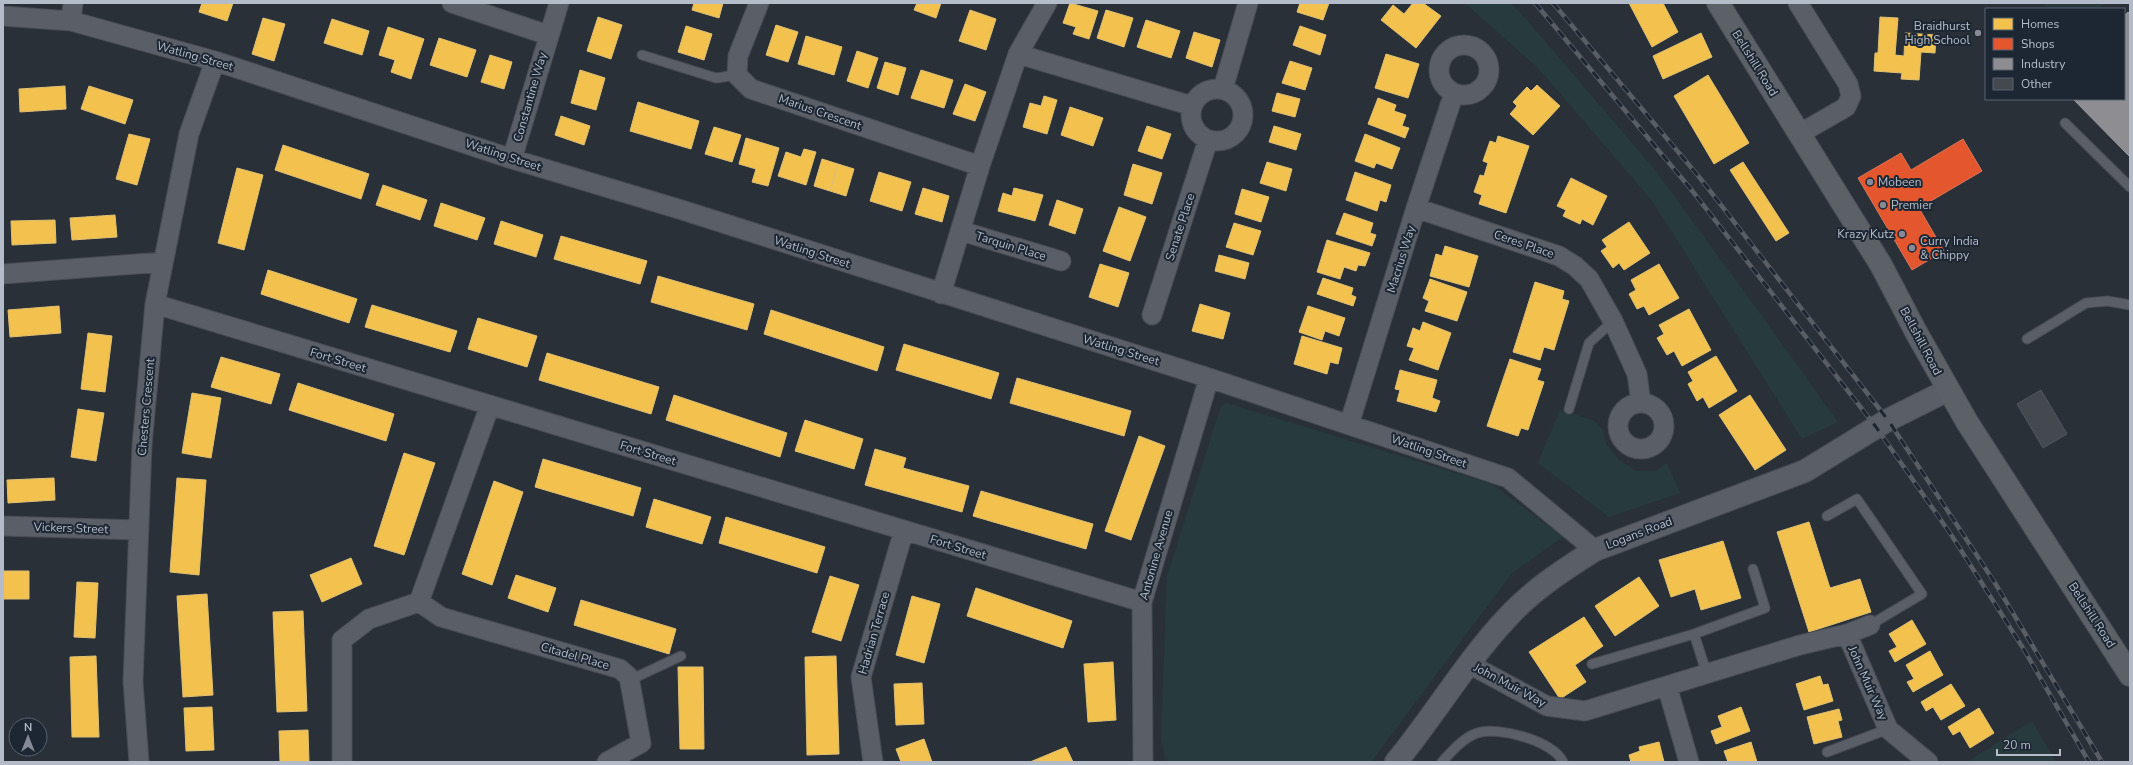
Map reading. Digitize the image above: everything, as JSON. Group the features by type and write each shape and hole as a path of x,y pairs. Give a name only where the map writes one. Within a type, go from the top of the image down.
{"main road":[{"name":"Bellshill Road","path":"1718,3 1881,265 1948,390 2128,668"}],"street":[{"path":"452,3 548,35"},
{"name":"Constantine Way","path":"512,159 548,35 559,3"},
{"path":"737,75 738,56 759,3"},
{"path":"940,294 961,231 980,166 1018,54 1047,3"},
{"path":"1223,89 1248,3"},
{"path":"1798,3 1848,84 1851,96 1846,107 1799,134"},
{"name":"Watling Street","path":"3,16 72,12 512,159 689,212 940,294 1209,378 1508,478 1595,550"},
{"path":"1018,54 1192,106"},
{"name":"Chesters Crescent","path":"139,762 134,682 142,444 155,304 189,134 215,61"},
{"name":"Marius Crescent","path":"737,75 751,89 980,166"},
{"path":"1223,89 1231,93 1241,106 1242,122 1238,130 1228,138 1216,142 1208,140 1200,136 1191,122 1192,106 1195,99 1208,90 1223,89"},
{"name":"Macrius Way","path":"1349,425 1416,208 1454,93"},
{"name":"Senate Place","path":"1152,315 1208,140"},
{"name":"Ceres Place","path":"1416,208 1560,256 1589,280 1613,321 1637,374 1641,403"},
{"name":"Tarquin Place","path":"961,231 1061,261"},
{"path":"3,274 163,262"},
{"name":"Fort Street","path":"155,304 1142,602"},
{"name":"Antonine Avenue","path":"1143,762 1142,602 1209,378"},
{"name":"Logans Road","path":"1396,762 1469,664 1506,618 1532,594 1563,570 1595,550 1805,471 1888,420 1948,390"},
{"path":"342,762 342,640 369,619 419,602 490,406"},
{"name":"Vickers Street","path":"3,526 139,530"},
{"name":"Hadrian Terrace","path":"872,762 861,677 904,530"},
{"name":"Citadel Place","path":"419,602 441,617 620,669 630,677 630,680"},
{"name":"John Muir Way","path":"1469,664 1547,706 1585,711 1800,645 1847,634 1870,625"},
{"name":"John Muir Way","path":"1847,634 1888,729 1928,762"},
{"path":"607,762 641,743 630,680"},
{"path":"1667,686 1689,762"}],"lane":[{"path":"642,55 716,78 737,75"},
{"path":"2065,123 2130,187"},
{"path":"2027,339 2086,303 2108,301 2130,305"},
{"path":"1569,409 1589,343 1613,321"},
{"path":"1827,516 1857,499 1922,594 1870,625"},
{"path":"1592,664 1694,634 1765,608 1753,570"},
{"path":"1694,634 1707,674"},
{"path":"630,680 681,656"},
{"path":"1827,752 1888,729"},
{"path":"1442,762 1467,738 1476,733 1493,731 1514,734 1549,747 1560,755 1563,762"}],"green space":[{"path":"1465,3 1511,3 1526,19 1655,170 1838,422 1802,439 1653,202 1539,69"},
{"path":"2042,3 2105,3 2101,8 2047,8"},
{"path":"1227,403 1492,484 1563,537 1512,573 1371,762 1166,762 1161,738 1167,576 1221,406"},
{"path":"1560,410 1593,420 1603,430 1606,444 1619,460 1636,471 1655,471 1667,463 1680,493 1609,517 1538,463"},
{"path":"2032,721 2056,762 1967,762"}],"building: Homes":[{"path":"202,3 233,3 227,21 199,12"},
{"path":"694,3 723,3 719,18 692,10"},
{"path":"917,3 941,3 936,18 914,10"},
{"path":"1070,3 1098,11 1089,39 1073,34 1076,27 1063,23"},
{"path":"1300,3 1329,3 1323,20 1297,12"},
{"path":"1413,3 1423,3 1441,16 1416,48 1381,20 1393,5 1404,14"},
{"path":"1629,3 1663,3 1678,32 1652,47"},
{"path":"970,10 996,19 986,50 959,41"},
{"path":"1106,10 1133,18 1124,47 1097,38"},
{"path":"598,17 622,25 611,59 587,51"},
{"path":"1880,17 1898,18 1895,55 1904,56 1905,33 1936,35 1935,53 1921,52 1919,80 1901,79 1902,73 1874,71 1875,53 1878,53"},
{"path":"263,18 285,24 274,61 252,54"},
{"path":"332,19 369,31 362,55 324,43"},
{"path":"1146,20 1180,31 1171,58 1137,47"},
{"path":"776,25 798,32 788,62 766,55"},
{"path":"686,26 712,34 704,60 678,52"},
{"path":"1300,26 1326,35 1320,55 1293,45"},
{"path":"388,27 424,39 411,79 391,72 395,60 379,55"},
{"path":"1194,32 1220,40 1212,67 1186,58"},
{"path":"1701,33 1712,57 1663,79 1653,56"},
{"path":"806,36 842,47 834,75 798,64"},
{"path":"439,38 476,50 467,77 430,65"},
{"path":"857,51 878,58 868,88 847,81"},
{"path":"1386,54 1419,64 1408,98 1375,88"},
{"path":"490,55 512,62 504,89 481,82"},
{"path":"1290,61 1312,68 1305,90 1282,83"},
{"path":"885,62 906,68 898,95 877,88"},
{"path":"580,70 605,78 596,110 571,103"},
{"path":"921,70 953,80 944,108 911,98"},
{"path":"1708,75 1749,143 1714,164 1674,96"},
{"path":"965,84 986,92 975,121 953,114"},
{"path":"1537,85 1560,106 1533,135 1510,114 1517,106 1513,102 1527,87 1531,91"},
{"path":"65,86 66,109 20,112 19,89"},
{"path":"89,86 133,100 125,124 81,109"},
{"path":"1277,93 1300,99 1295,117 1272,111"},
{"path":"1044,96 1057,100 1047,134 1023,127 1030,103 1041,106"},
{"path":"1378,98 1396,105 1394,111 1406,115 1402,126 1409,128 1405,138 1368,124"},
{"path":"638,102 699,121 691,149 630,131"},
{"path":"1070,107 1103,118 1093,146 1061,135"},
{"path":"561,116 590,126 584,145 555,135"},
{"path":"1147,126 1171,134 1162,159 1138,151"},
{"path":"1274,126 1301,134 1296,150 1269,142"},
{"path":"714,127 741,135 732,162 705,154"},
{"path":"129,134 150,139 137,185 116,179"},
{"path":"1365,134 1400,148 1392,169 1376,163 1374,168 1355,161"},
{"path":"1498,136 1529,146 1506,213 1479,204 1482,195 1474,192 1480,175 1484,176 1488,163 1483,161 1490,141 1496,143"},
{"path":"746,138 779,148 768,186 752,182 756,169 739,164"},
{"path":"283,145 369,174 361,199 275,170"},
{"path":"804,149 816,152 806,185 778,176 786,152 801,157"},
{"path":"822,159 838,164 830,191 814,186"},
{"path":"1267,162 1292,169 1286,191 1260,183"},
{"path":"1743,162 1789,233 1776,241 1730,170"},
{"path":"838,164 854,169 846,196 830,191"},
{"path":"1133,164 1162,173 1152,204 1124,195"},
{"path":"237,168 263,175 244,250 218,243"},
{"path":"879,172 911,182 902,211 870,201"},
{"path":"1355,172 1391,185 1386,202 1380,200 1377,211 1346,200"},
{"path":"1571,178 1607,196 1593,225 1582,219 1580,224 1563,216 1566,210 1557,206"},
{"path":"383,185 427,200 420,220 376,205"},
{"path":"923,188 949,196 942,222 915,214"},
{"path":"1014,188 1043,195 1035,221 998,211 1003,193 1012,196"},
{"path":"1242,189 1269,197 1261,222 1235,214"},
{"path":"1057,200 1083,209 1075,234 1049,225"},
{"path":"441,203 485,218 477,240 434,226"},
{"path":"1119,207 1146,217 1130,261 1103,251"},
{"path":"1344,213 1373,223 1370,233 1376,235 1372,246 1336,234"},
{"path":"115,215 117,237 72,240 70,218"},
{"path":"55,220 56,243 12,245 11,221"},
{"path":"501,221 543,235 536,257 494,244"},
{"path":"1629,222 1650,253 1624,270 1619,263 1613,268 1601,251 1607,247 1602,240"},
{"path":"1234,223 1261,231 1253,255 1226,247"},
{"path":"561,236 647,261 640,284 554,259"},
{"path":"1327,240 1370,253 1365,266 1358,265 1356,271 1344,267 1340,279 1317,272"},
{"path":"1445,246 1478,256 1469,287 1430,276 1436,254 1442,256"},
{"path":"1219,255 1249,263 1245,279 1215,271"},
{"path":"1100,264 1129,273 1118,307 1089,297"},
{"path":"1659,264 1679,298 1649,315 1644,306 1637,309 1629,294 1636,290 1631,280"},
{"path":"268,270 357,299 349,323 261,294"},
{"path":"658,276 754,304 747,330 651,302"},
{"path":"1323,278 1353,288 1351,295 1356,297 1353,306 1317,294"},
{"path":"1430,279 1467,292 1457,321 1425,311 1429,301 1423,298"},
{"path":"1535,282 1564,291 1562,299 1569,301 1554,350 1544,347 1540,360 1513,352"},
{"path":"1200,304 1230,313 1223,339 1192,331"},
{"path":"372,305 457,331 450,352 365,327"},
{"path":"59,306 61,333 10,337 8,310"},
{"path":"1308,306 1345,318 1339,336 1325,331 1322,340 1299,332"},
{"path":"1689,309 1711,350 1682,366 1674,351 1667,355 1657,338 1664,334 1659,325"},
{"path":"771,310 884,347 877,371 764,334"},
{"path":"478,318 537,336 527,367 468,349"},
{"path":"1423,322 1451,333 1438,370 1409,360 1414,348 1407,346 1413,328 1420,331"},
{"path":"88,333 112,336 105,392 81,389"},
{"path":"1302,336 1342,348 1338,364 1330,362 1327,374 1294,364"},
{"path":"904,344 999,373 991,399 896,370"},
{"path":"547,353 659,387 651,414 539,380"},
{"path":"1716,356 1737,391 1709,408 1703,397 1697,401 1688,384 1693,381 1688,372"},
{"path":"221,357 280,374 271,404 211,387"},
{"path":"1510,359 1541,369 1537,380 1544,382 1528,430 1521,428 1518,436 1487,426"},
{"path":"1400,370 1437,380 1432,398 1440,401 1436,412 1397,401 1400,390 1395,389"},
{"path":"1017,378 1131,411 1124,436 1010,403"},
{"path":"298,383 394,414 386,441 289,410"},
{"path":"192,393 221,398 211,458 182,453"},
{"path":"674,395 787,433 780,457 666,420"},
{"path":"1750,395 1786,450 1755,470 1719,415"},
{"path":"78,409 104,413 96,461 71,457"},
{"path":"805,420 863,439 854,469 795,451"},
{"path":"1139,436 1165,446 1131,540 1105,531"},
{"path":"875,449 906,458 903,468 969,486 962,512 865,485"},
{"path":"404,453 435,463 404,555 374,546"},
{"path":"543,459 641,488 633,516 535,487"},
{"path":"54,478 55,500 8,503 7,480"},
{"path":"177,478 206,480 199,575 170,572"},
{"path":"494,481 523,492 492,585 462,574"},
{"path":"981,491 1093,524 1086,549 973,516"},
{"path":"654,499 711,517 702,544 646,527"},
{"path":"726,517 825,547 817,573 719,543"},
{"path":"1809,522 1830,588 1860,579 1871,612 1809,632 1777,532"},
{"path":"1723,541 1741,598 1701,610 1695,589 1671,597 1659,560"},
{"path":"351,558 362,584 322,602 310,575"},
{"path":"3,571 29,571 29,599 3,599"},
{"path":"516,575 556,588 548,612 508,598"},
{"path":"830,576 859,585 841,641 812,632"},
{"path":"1639,577 1659,606 1615,636 1595,606"},
{"path":"77,582 98,583 95,638 74,637"},
{"path":"976,588 1072,621 1063,648 967,616"},
{"path":"207,594 213,695 183,697 177,596"},
{"path":"912,596 940,604 924,663 896,655"},
{"path":"581,600 676,629 669,654 574,625"},
{"path":"303,611 307,711 277,712 273,612"},
{"path":"1584,617 1603,646 1575,665 1586,682 1560,699 1529,652"},
{"path":"1912,620 1926,644 1895,662 1889,651 1897,647 1889,634"},
{"path":"1930,651 1943,675 1913,692 1907,682 1914,679 1906,665"},
{"path":"96,656 99,737 72,737 70,657"},
{"path":"836,656 839,754 807,755 805,657"},
{"path":"1113,662 1116,720 1088,722 1084,664"},
{"path":"678,667 703,667 704,749 680,749"},
{"path":"1820,676 1823,685 1828,684 1833,701 1804,710 1796,684"},
{"path":"922,683 924,724 896,725 894,684"},
{"path":"1951,684 1965,706 1941,720 1933,707 1926,711 1921,702"},
{"path":"212,707 214,750 186,751 184,708"},
{"path":"1741,707 1750,731 1716,744 1711,731 1722,727 1718,716"},
{"path":"1979,708 1994,733 1970,748 1960,731 1953,735 1948,727"},
{"path":"1839,709 1842,720 1838,721 1842,737 1814,744 1807,717"},
{"path":"308,730 309,762 280,762 279,731"},
{"path":"924,739 932,762 901,762 896,749"},
{"path":"1659,742 1664,762 1631,762 1629,755 1640,751 1639,747"},
{"path":"1751,742 1757,762 1728,762 1724,751"},
{"path":"1066,747 1073,762 1030,762"}],"building: Shops":[{"path":"1963,139 1982,171 1919,208 1944,251 1912,270 1858,178 1901,153 1911,170"}],"building: Industry":[{"path":"2128,12 2130,14 2130,157 2074,100 2125,100 2125,15"}],"building: Other":[{"path":"2041,390 2067,434 2043,448 2017,404"}],"railway":[{"path":"1535,3 1690,188 1876,427 1952,536 2023,648 2089,762"},
{"path":"1553,3 1700,178 1888,420 1995,583 2102,762"}],"place":[{"name":"Braidhurst High School","path":"1978,33"},
{"name":"Mobeen","path":"1870,182"},
{"name":"Premier","path":"1883,205"},
{"name":"Krazy Kutz","path":"1902,234"},
{"name":"Curry India & Chippy","path":"1912,248"}]}
